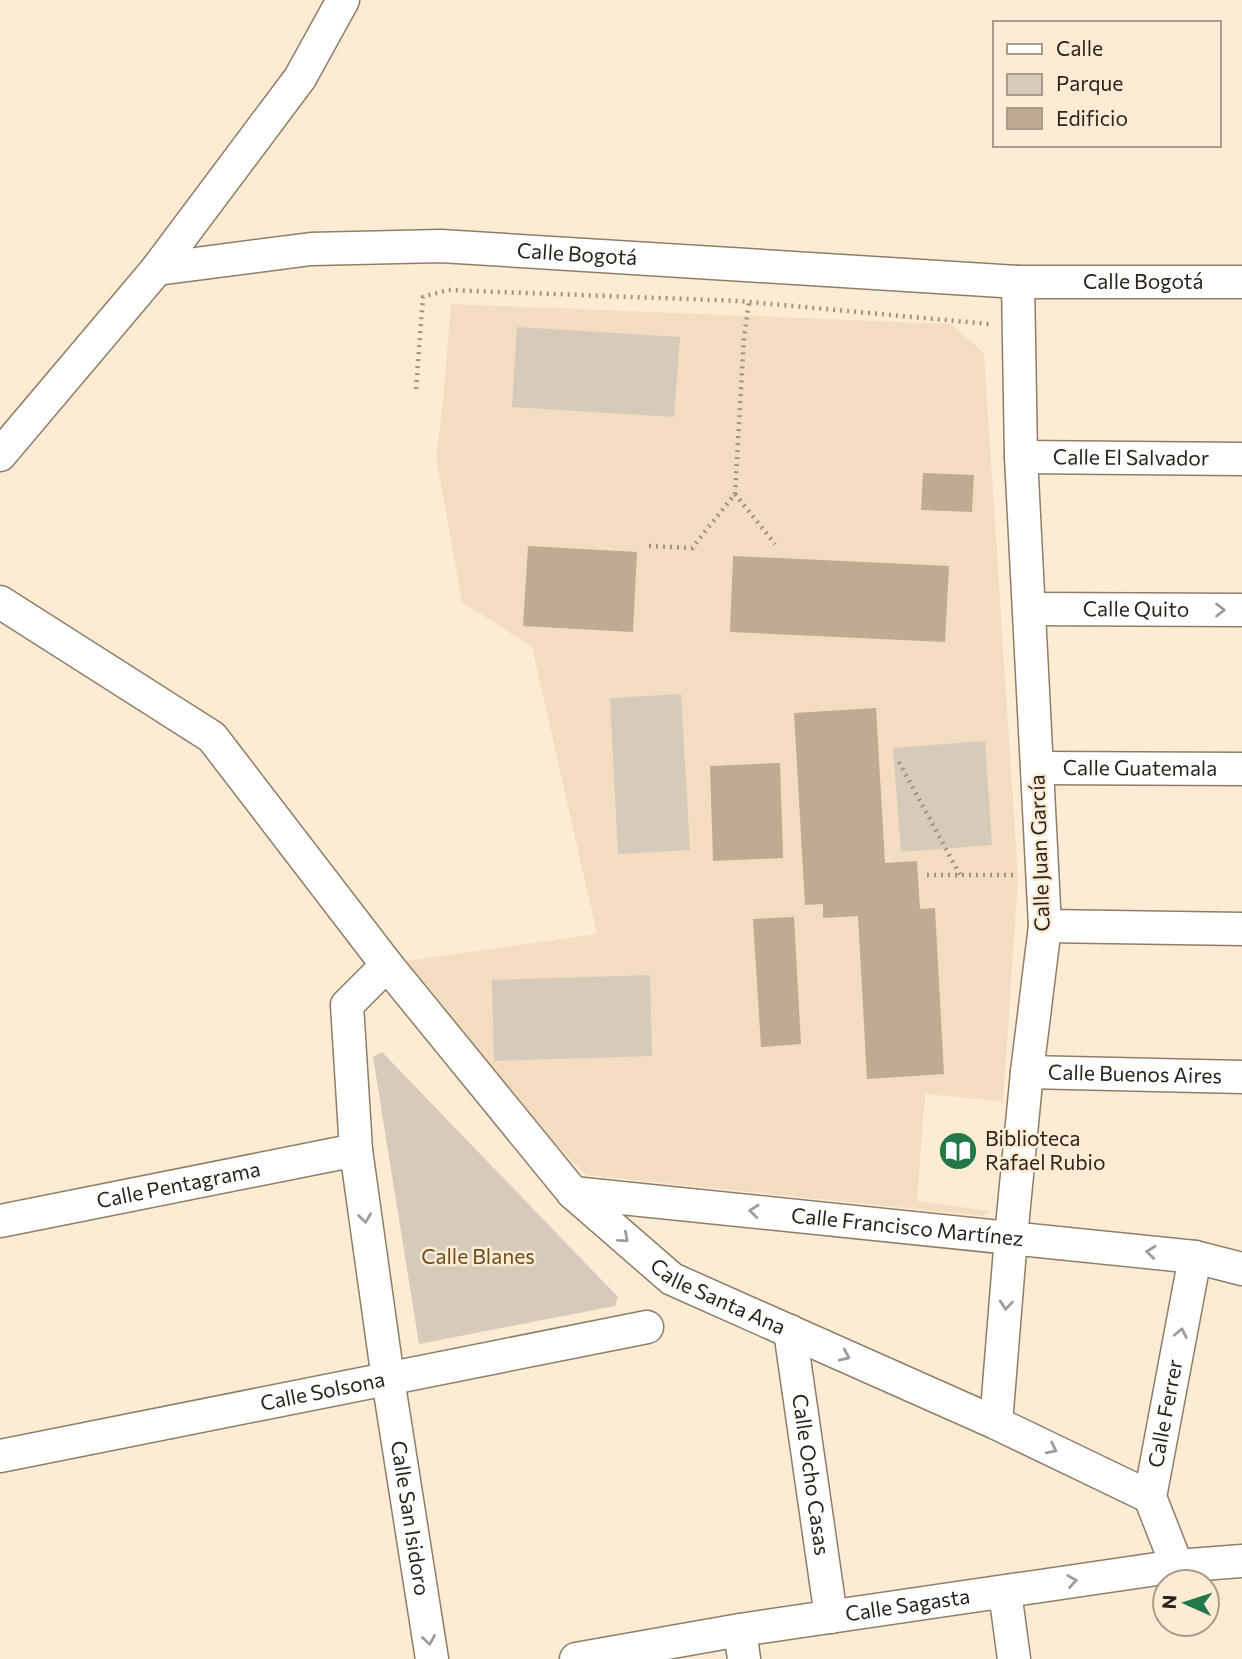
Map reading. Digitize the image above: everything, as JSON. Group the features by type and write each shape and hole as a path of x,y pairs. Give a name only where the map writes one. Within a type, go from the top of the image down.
{"street":[{"path":"0,455 157,269 300,78 343,0"},
{"name":"Calle Bogotá","path":"157,269 311,249 442,246 1018,282 1242,282"},
{"name":"Calle Juan García","path":"996,1423 1027,1072 1045,926 1021,457 1018,282"},
{"name":"Calle El Salvador","path":"1021,457 1242,459"},
{"name":"Calle Santa Ana","path":"0,601 212,737 387,965 573,1193 672,1279 996,1423 1150,1497"},
{"name":"Calle Quito","path":"1029,609 1242,610"},
{"name":"Calle Guatemala","path":"1038,768 1242,769"},
{"path":"1045,926 1242,929"},
{"path":"387,965 347,1005 356,1150 388,1379"},
{"name":"Calle Buenos Aires","path":"1027,1072 1242,1077"},
{"name":"Calle Pentagrama","path":"0,1220 356,1150"},
{"name":"Calle Francisco Martínez","path":"573,1193 1195,1257 1242,1269"},
{"name":"Calle Ferrer","path":"1177,1566 1150,1497 1195,1257"},
{"name":"Calle Solsona","path":"0,1457 647,1327"},
{"name":"Calle Ocho Casas","path":"790,1331 831,1617"},
{"name":"Calle San Isidoro","path":"388,1379 432,1659"},
{"name":"Calle Sagasta","path":"576,1659 742,1644 831,1617 1177,1566 1242,1561"},
{"path":"1005,1592 1014,1659"}],"path":[{"path":"416,388 423,297 448,290 749,302 989,324"},
{"path":"649,546 692,548 736,494 744,337 749,302"},
{"path":"736,494 775,544"},
{"path":"899,762 960,875"}],"shaded area":[{"path":"451,304 951,324 984,353 1018,879 1003,1104 999,1101 925,1094 917,1201 990,1211 989,1213 983,1216 586,1175 433,1018 391,963 597,934 532,647 462,602 436,456"}],"green space":[{"path":"517,327 680,337 674,417 512,407"},
{"path":"681,694 690,850 618,854 610,698"},
{"path":"985,741 992,845 901,852 893,748"},
{"path":"650,975 652,1056 494,1061 492,980"},
{"name":"Calle Blanes","path":"382,1052 618,1297 615,1306 419,1344 373,1057"}],"building":[{"path":"923,473 974,475 972,512 921,510"},
{"path":"528,546 637,552 633,632 523,626"},
{"path":"733,556 949,566 945,642 730,632"},
{"path":"876,708 885,863 917,861 920,909 935,908 944,1074 867,1079 858,916 823,918 823,904 805,905 794,713"},
{"path":"780,763 783,858 713,861 710,766"},
{"path":"794,917 801,1044 761,1047 753,919"}],"place":[{"name":"Biblioteca Rafael Rubio","path":"958,1151"}]}
